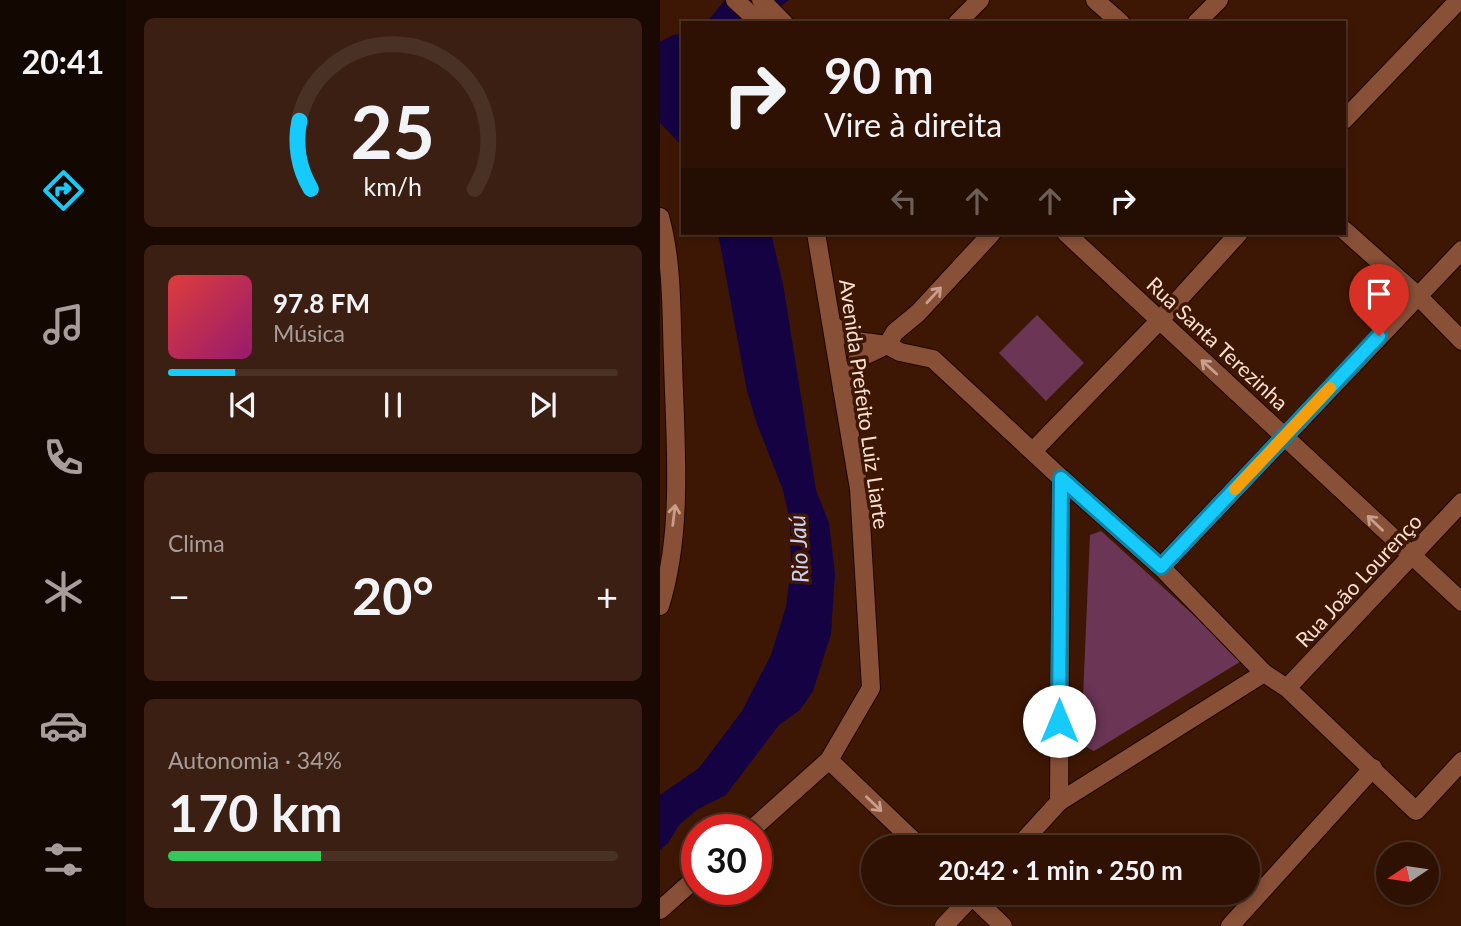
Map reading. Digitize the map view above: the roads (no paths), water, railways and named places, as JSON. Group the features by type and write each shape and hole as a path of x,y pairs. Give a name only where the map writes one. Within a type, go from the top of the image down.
{"street":[{"path":"735,0 758,21"},
{"path":"761,0 782,21"},
{"path":"960,21 980,0"},
{"path":"1095,0 1119,21"},
{"path":"1198,21 1219,0"},
{"path":"1346,118 1459,0"},
{"path":"660,217 668,260 677,495 660,607"},
{"path":"1346,232 1417,295 1461,341"},
{"name":"Avenida Prefeito Luiz Liarte","path":"769,814 829,760 871,688 859,489 816,235"},
{"path":"842,389 858,359 887,345 895,332 918,313 990,235"},
{"name":"Rua Santa Terezinha","path":"1068,235 1461,602"},
{"path":"1033,451 1159,321 1237,235"},
{"path":"1161,567 1461,250"},
{"path":"832,325 857,341 887,345 900,352 933,359 1161,567 1264,673 1287,688 1416,811 1461,761"},
{"path":"1059,802 1061,478"},
{"name":"Rua João Lourenço","path":"1287,688 1461,502"},
{"path":"1029,835 1059,802 1264,673"},
{"path":"829,760 907,835"},
{"path":"1230,926 1373,768"},
{"path":"660,910 681,891"},
{"path":"945,926 963,905"},
{"path":"983,905 1003,926"}],"water":[{"path":"725,0 789,0 759,21 708,21"},
{"path":"681,34 681,145 660,123 660,42"},
{"name":"Rio Jaú","path":"718,235 771,235 783,284 816,490 829,523 835,574 831,634 813,691 800,710 779,725 726,795 692,814 681,814 681,823 660,850 660,795 699,768 742,711 771,655 786,607 791,565 790,522 783,490 747,391"}]}
